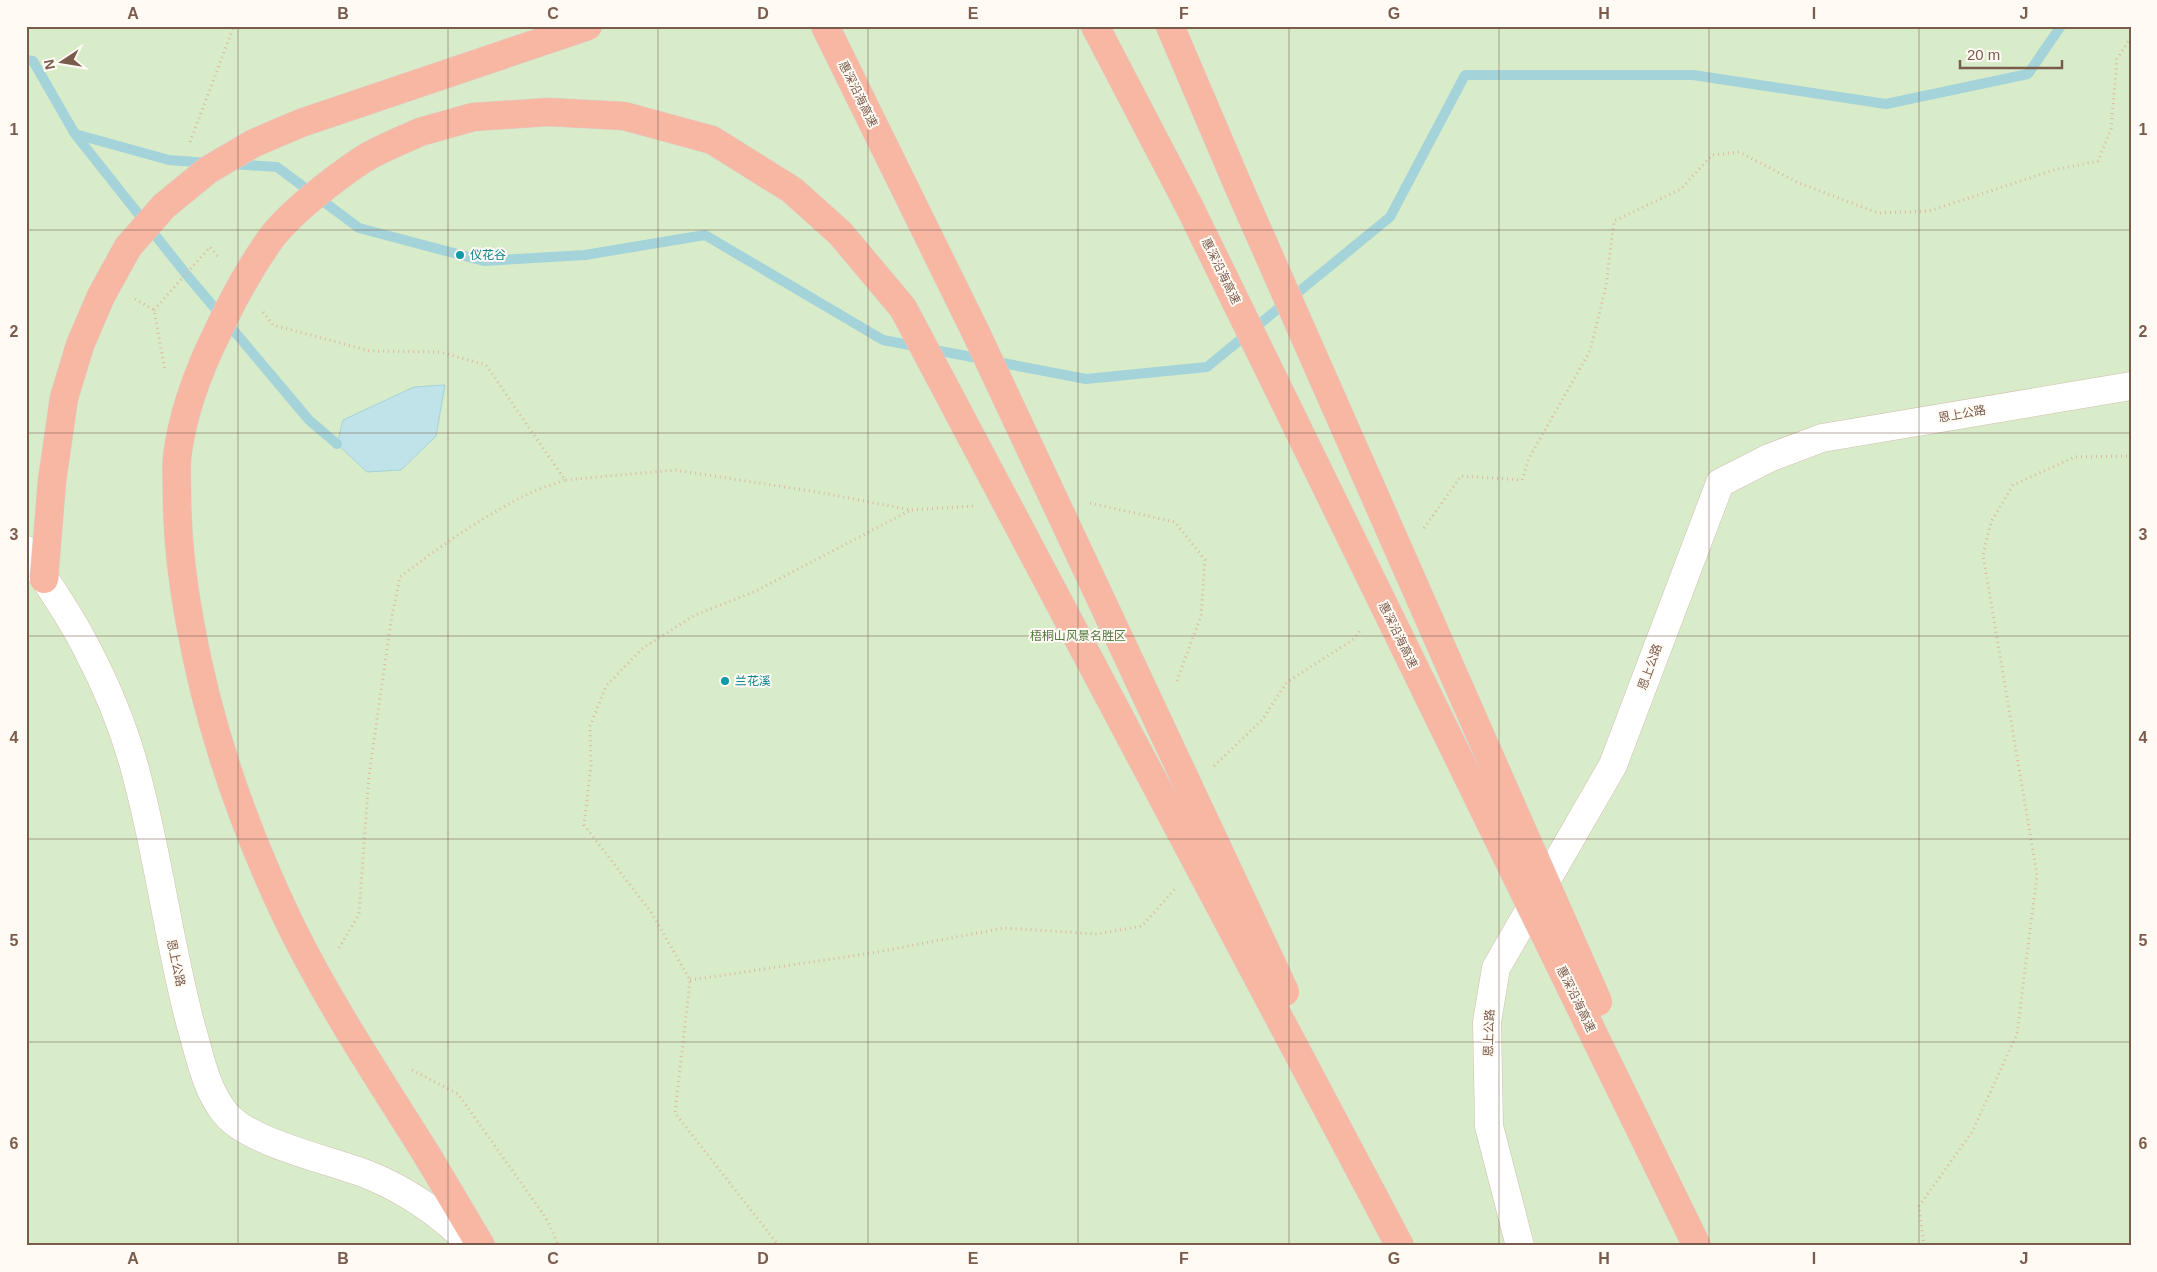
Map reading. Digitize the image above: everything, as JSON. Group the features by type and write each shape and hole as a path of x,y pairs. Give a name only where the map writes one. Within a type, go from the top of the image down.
{"highway":[{"path":"44,579 52,481 64,398 80,345 101,296 128,247 164,206 208,170 254,143 301,123 588,26"},
{"name":"惠深沿海高速","path":"825,26 976,333 1404,1246"},
{"name":"惠深沿海高速","path":"1095,26 1189,206 1697,1246"},
{"path":"1170,26 1240,190 1705,1246"},
{"path":"481,1246 339,1014 292,928 260,857 230,782 210,717 195,653 185,598 178,533 177,459 191,397 211,346 236,292 273,235 312,198 363,159 420,132 473,117 548,112 624,116 712,140 792,190 840,233 903,308 1400,1246"}],"street":[{"name":"恩上公路","path":"1520,1246 1490,1126 1487,1022 1496,968 1613,765 1720,483 1769,458 1822,438 2131,386"},
{"name":"恩上公路","path":"26,550 90,655 114,706 134,768 152,842 178,975 205,1075 214,1096 226,1114 242,1129 262,1138 371,1175 401,1189 452,1225 473,1246"}],"path":[{"path":"192,140 234,26"},
{"path":"1420,535 1461,476 1522,480 1529,458 1590,351 1606,286 1614,221 1681,189 1712,155 1739,152 1799,183 1878,213 1929,211 2054,170 2098,161 2111,129 2117,60 2131,37"},
{"path":"166,374 154,310 210,247 222,261"},
{"path":"262,311 273,325 370,351 440,352 486,365 565,480"},
{"path":"1924,1246 1919,1206 1972,1132 2017,1034 2037,875 1983,555 1991,522 2014,485 2075,457 2131,456"},
{"path":"336,954 359,914 369,775 390,621 400,577 430,554 493,513 524,496 565,480 675,470 823,492 911,510 978,506"},
{"path":"1081,501 1175,522 1205,560 1201,616 1173,690"},
{"path":"779,1246 675,1113 690,980 651,912 584,825 591,766 590,726 606,686 643,648 695,615 756,591 911,510"},
{"path":"1213,766 1262,720 1287,682 1354,639 1364,623"},
{"path":"690,980 872,953 1004,928 1097,934 1142,926 1178,885"},
{"path":"407,1068 458,1094 546,1218 560,1246"}],"green space":[{"name":"梧桐山风景名胜区","path":"26,26 2131,26 2131,1246 26,1246"}],"water":[{"path":"445,385 436,436 401,470 367,472 337,444 343,420 414,387"}],"waterway":[{"path":"231,164 277,167 359,228 484,261 585,255 705,235 883,340 1086,379 1207,367 1390,217 1465,75 1693,75 1886,104 2028,74 2061,26"},
{"path":"26,60 33,61 75,134 169,160 209,163"},
{"path":"75,134 186,274 309,420 337,444"}],"place":[{"name":"仪花谷","path":"460,255"},
{"name":"兰花溪","path":"725,681"}]}
